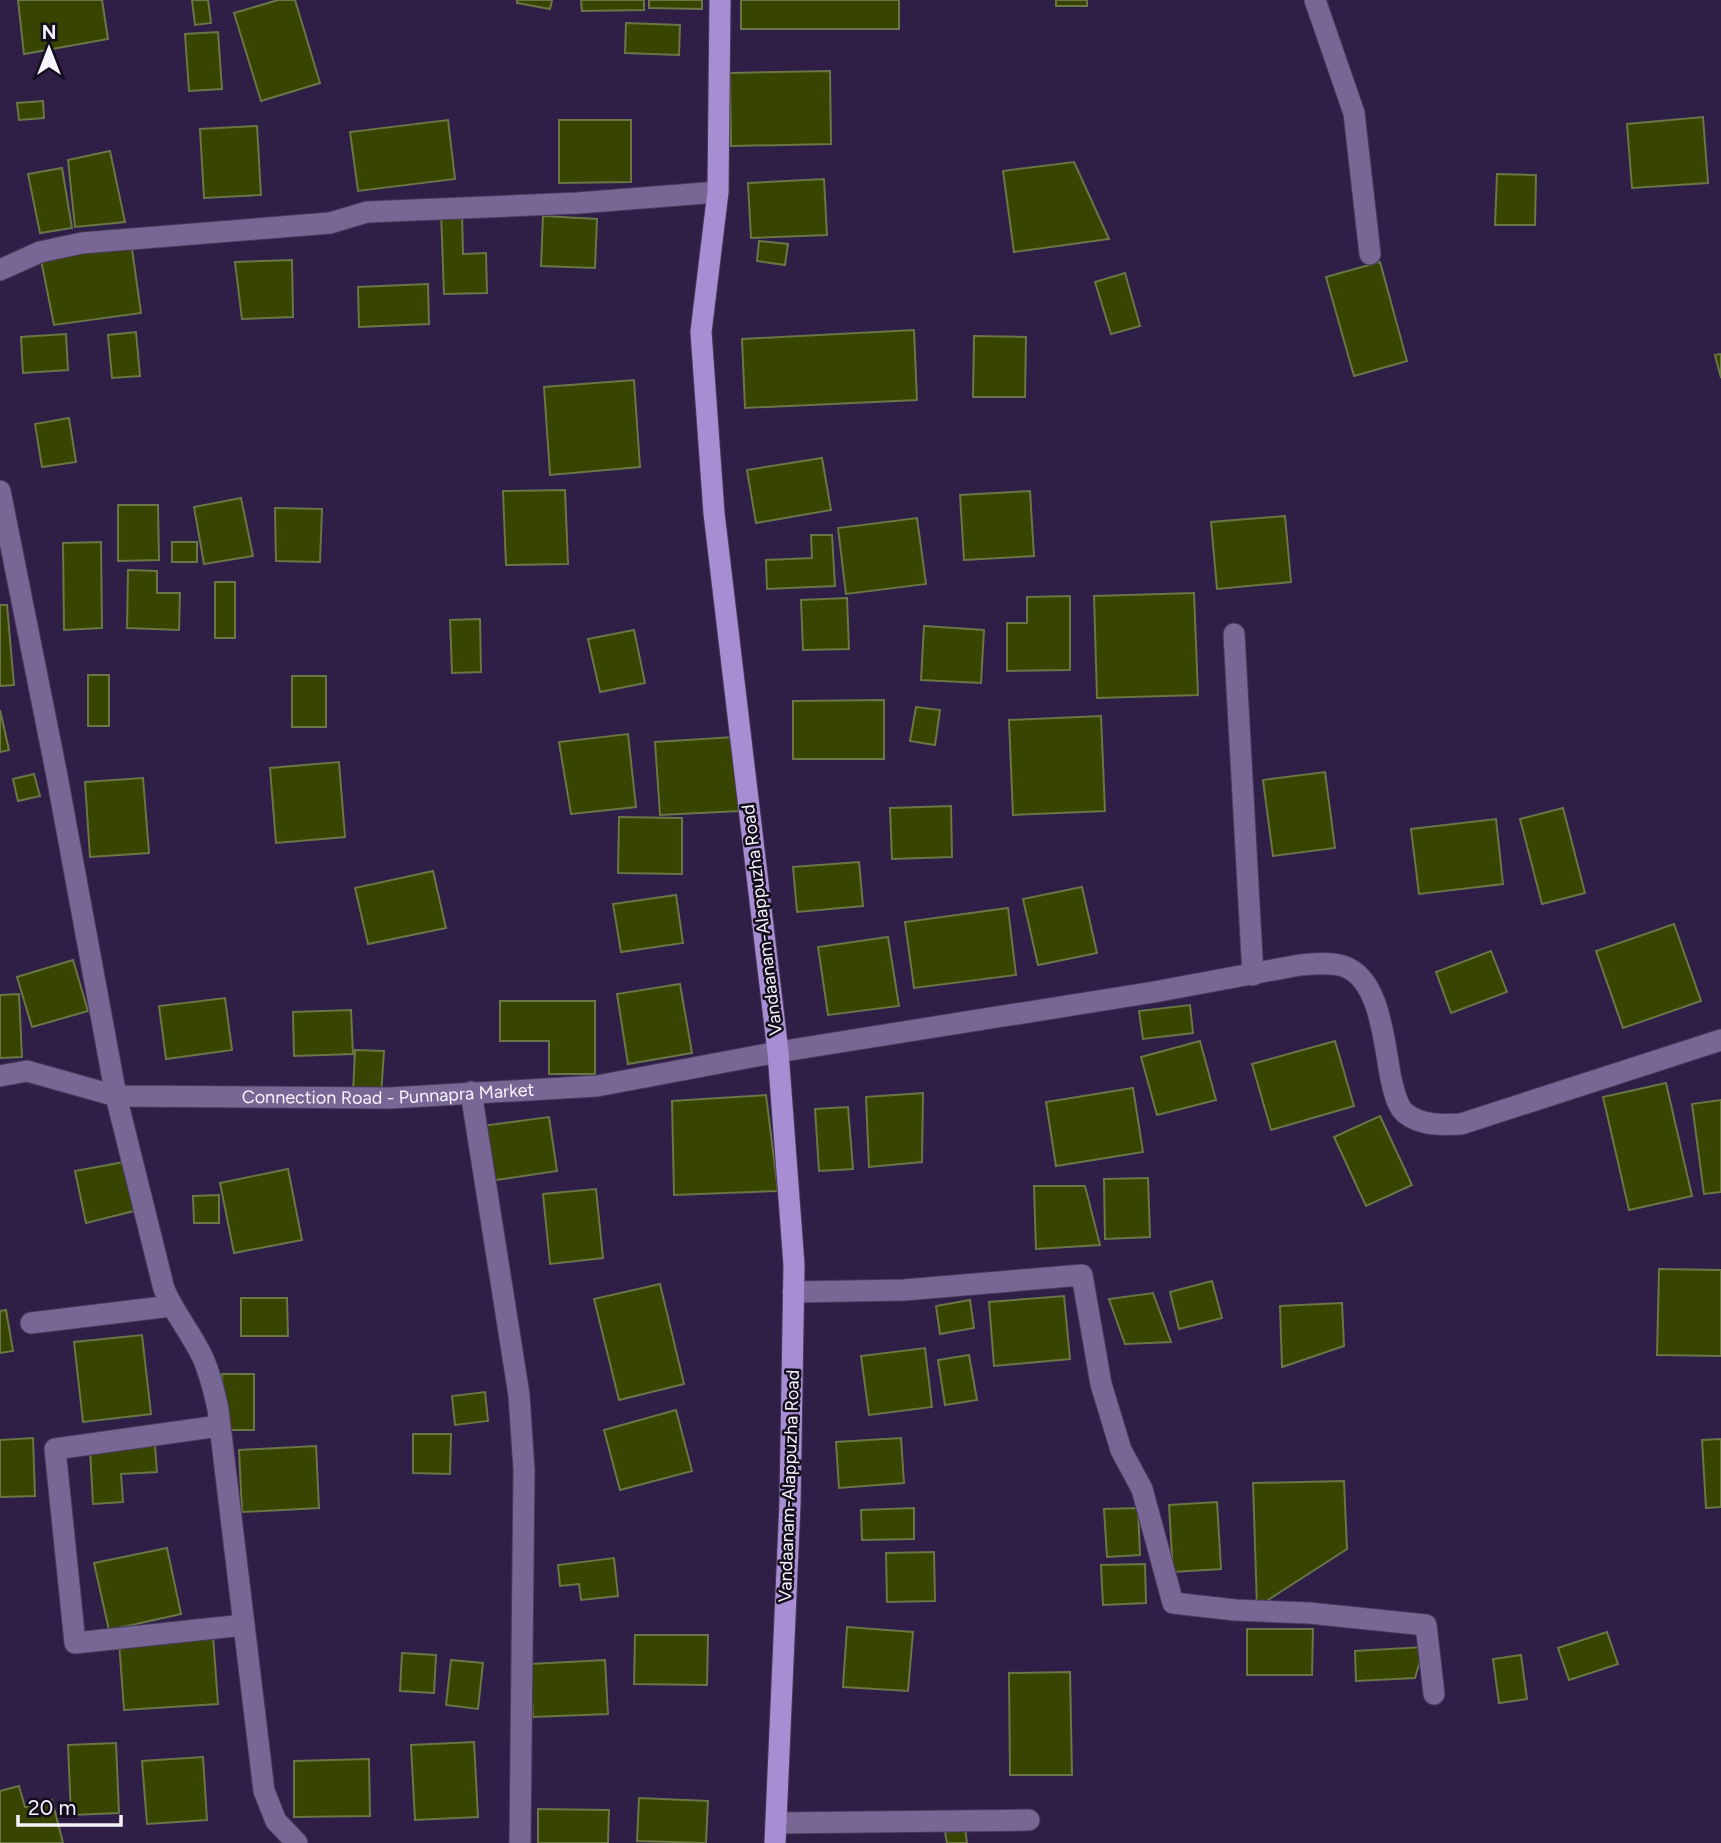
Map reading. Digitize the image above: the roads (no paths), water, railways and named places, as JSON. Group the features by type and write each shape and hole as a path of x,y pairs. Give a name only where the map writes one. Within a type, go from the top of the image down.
{"main road":[{"name":"Vandaanam-Alappuzha Road","path":"720,0 718,192 701,332 714,513 778,1052 794,1265 789,1503 775,1833"}],"street":[{"path":"1315,0 1354,113 1370,254"},
{"path":"0,270 40,252 82,243 330,223 367,212 578,203 718,192"},
{"path":"0,491 56,771 116,1096 164,1289 171,1306 201,1354 211,1378 264,1791 276,1821 297,1843"},
{"path":"1234,634 1253,975"},
{"name":"Connection Road - Punnapra Market","path":"0,1076 27,1071 116,1096 391,1098 597,1086 778,1052 1253,975 1300,965 1325,964 1345,967 1364,980 1374,996 1395,1096 1404,1112 1436,1125 1461,1124 1721,1041"},
{"path":"471,1092 519,1395 524,1470 520,1843"},
{"path":"793,1292 904,1290 1082,1275 1101,1384 1121,1450 1142,1489 1173,1604 1310,1613 1426,1625 1434,1694"},
{"path":"31,1323 171,1306"},
{"path":"219,1426 55,1449 75,1643 244,1625"},
{"path":"775,1833 1029,1820"}]}
